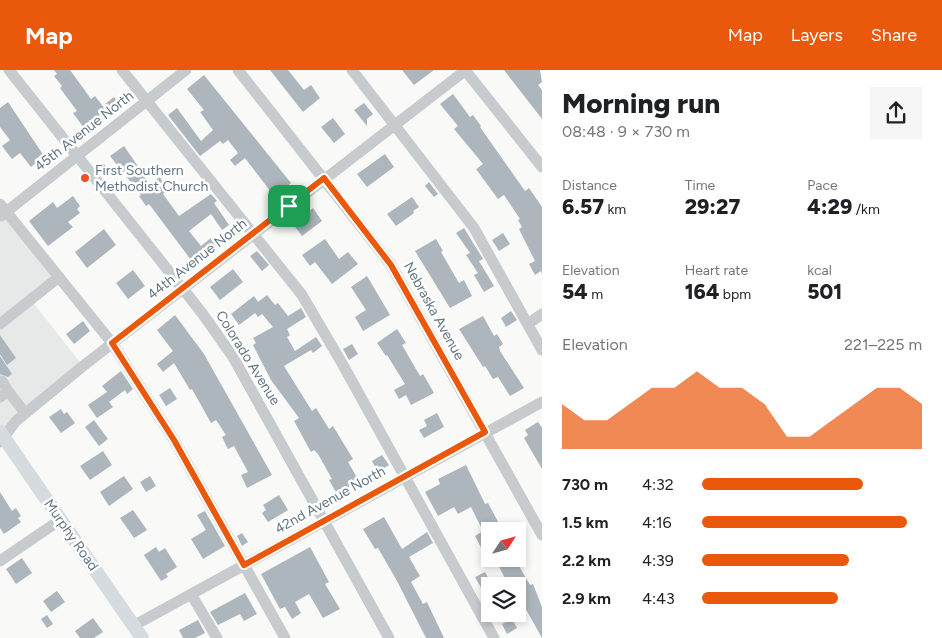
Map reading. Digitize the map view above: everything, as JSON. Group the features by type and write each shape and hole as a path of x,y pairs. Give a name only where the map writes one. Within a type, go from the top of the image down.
{"main road":[{"name":"Murphy Road","path":"1,437 142,638"}],"street":[{"name":"Colorado Avenue","path":"9,70 183,290 233,357 389,638"},
{"path":"122,70 302,296 405,476 494,638"},
{"name":"45th Avenue North","path":"2,211 77,156 186,70"},
{"name":"Nebraska Avenue","path":"238,70 391,265 542,535"},
{"path":"352,70 474,228 542,350"},
{"path":"466,70 542,167"},
{"name":"44th Avenue North","path":"1,437 25,413 112,343 466,70"},
{"path":"2,211 112,343 174,440 285,638"},
{"path":"0,324 59,278"},
{"path":"528,324 542,314"},
{"path":"3,390 25,413"},
{"name":"42nd Avenue North","path":"134,626 542,402"},
{"path":"0,561 60,520"},
{"path":"190,594 217,638"}],"shaded area":[{"path":"6,212 58,278 31,300 83,366 0,442 0,217"}],"building":[{"path":"54,70 70,70 91,99 95,96 106,110 84,128 73,113 77,111 60,88 62,86 54,76 57,74"},
{"path":"270,70 288,70 304,90 311,85 320,98 303,112"},
{"path":"402,70 434,70 414,85"},
{"path":"504,70 540,70 542,82 538,85 542,90 542,119"},
{"path":"204,75 291,183 274,196 245,158 235,166 230,160 238,153 228,140 223,144 220,141 200,156 168,115 177,108 201,141 213,130 200,112 204,110 187,89"},
{"path":"453,94 470,117 473,115 525,191 529,188 542,207 542,274 541,271 535,275 529,264 535,261 519,229 522,227 518,220 520,219 504,195 498,199 476,169 483,164 454,129 458,126 440,104"},
{"path":"114,97 121,106 112,112 105,104"},
{"path":"8,102 44,156 31,167 20,153 12,159 2,146 10,140 0,127 0,108"},
{"path":"364,103 373,114 367,119 367,126 354,110"},
{"path":"333,118 345,134 334,143 321,127"},
{"path":"124,146 150,184 160,177 167,191 163,194 179,216 211,194 217,201 214,203 229,225 222,230 211,214 189,231 201,246 211,238 217,247 194,264 149,204 146,206 139,196 141,195 110,156"},
{"path":"385,154 394,167 367,187 357,174"},
{"path":"429,182 438,194 434,197 425,186"},
{"path":"73,196 80,206 77,209 80,213 68,222 73,227 48,246 29,221 53,202 57,208"},
{"path":"412,197 419,207 396,226 387,214"},
{"path":"313,208 322,221 302,236 293,224"},
{"path":"464,228 483,259 479,261 494,286 484,292 474,275 478,273 466,255 470,253 456,233"},
{"path":"104,229 116,245 87,268 75,252"},
{"path":"503,233 510,244 499,251 492,240"},
{"path":"325,239 339,259 348,252 358,264 332,284 315,262 310,266 302,255"},
{"path":"436,239 443,251 441,252 459,283 464,280 472,296 450,308 415,251"},
{"path":"257,251 269,265 262,271 250,256"},
{"path":"233,269 243,282 220,300 210,287"},
{"path":"133,270 145,286 128,299 116,283"},
{"path":"367,276 390,315 363,331 355,317 366,310 351,287"},
{"path":"267,295 275,305 278,303 288,316 301,308 306,317 287,329 290,335 287,337 295,351 316,337 322,346 313,353 311,350 284,366 312,411 316,408 329,429 333,426 353,459 348,462 359,481 337,494 329,480 332,479 318,454 314,450 311,452 294,421 299,418 271,380 253,345 256,343 253,338 273,327 262,314 258,317 255,313 239,325 231,314 254,296 258,302"},
{"path":"511,311 517,320 506,327 501,318"},
{"path":"175,315 204,354 272,475 247,488 241,475 248,472 234,446 228,449 222,437 226,435 216,420 211,423 192,389 190,390 174,363 163,372 157,364 173,351 157,330"},
{"path":"483,316 494,336 497,334 503,344 499,347 500,351 524,388 510,396 498,377 493,379 485,366 483,367 459,329"},
{"path":"83,321 90,331 74,344 66,334"},
{"path":"397,329 406,343 402,345 420,376 423,374 434,393 411,405 406,395 399,399 394,390 405,384 377,343"},
{"path":"0,335 16,358 7,365 0,354"},
{"path":"352,344 358,354 349,360 343,349"},
{"path":"0,356 12,374 8,377 0,374"},
{"path":"121,371 133,389 127,394 125,390 109,402 113,407 97,418 88,405 107,392 102,386"},
{"path":"170,388 177,399 166,406 159,395"},
{"path":"61,409 64,414 67,412 75,423 61,433 49,417"},
{"path":"437,413 444,427 424,438 419,430 427,426 424,420"},
{"path":"94,420 108,439 99,446 85,427"},
{"path":"538,422 542,428 542,469 524,438 528,435 525,430"},
{"path":"103,451 112,465 90,480 80,466"},
{"path":"382,455 389,465 378,472 372,461"},
{"path":"466,465 485,504 488,503 498,522 481,522 481,527 471,507 458,514 454,507 438,516 425,492 440,484 438,479"},
{"path":"124,476 133,489 109,506 100,492"},
{"path":"150,476 156,486 146,492 140,482"},
{"path":"0,492 12,511 16,508 21,516 18,518 21,522 4,534 0,528"},
{"path":"279,495 288,510 268,522 262,513 266,510 263,505"},
{"path":"133,510 147,530 134,538 120,518"},
{"path":"205,511 225,546 203,559 191,539 206,530 197,515"},
{"path":"384,517 402,549 427,532 433,543 409,557 420,576 411,582 423,604 427,602 444,638 426,638 378,548 375,549 363,529"},
{"path":"481,532 481,547 475,536"},
{"path":"242,533 248,542 242,546 237,536"},
{"path":"156,547 159,552 165,548 177,567 166,574 168,577 161,581 144,555"},
{"path":"310,547 329,582 325,584 340,609 323,618 309,594 295,602 301,613 292,619 285,607 280,609 261,574"},
{"path":"22,558 32,573 16,584 6,569"},
{"path":"500,568 520,568 525,577 504,577"},
{"path":"485,572 488,577 481,577 481,587 475,577"},
{"path":"526,578 530,585 533,584 542,607 542,638 526,609"},
{"path":"57,591 65,602 51,612 43,601"},
{"path":"245,593 257,614 244,621 240,614 218,625 210,612"},
{"path":"47,615 53,624 47,628 41,619"},
{"path":"93,618 103,632 94,638 80,638 75,631"},
{"path":"198,620 205,633 195,638 183,638 179,630"},
{"path":"514,622 517,628 507,634 502,624"}],"place":[{"name":"First Southern Methodist Church","path":"85,178"}],"route":[{"path":"324,178 391,265 485,432 244,565 174,440 112,343 183,290 289,206 324,178"}]}
